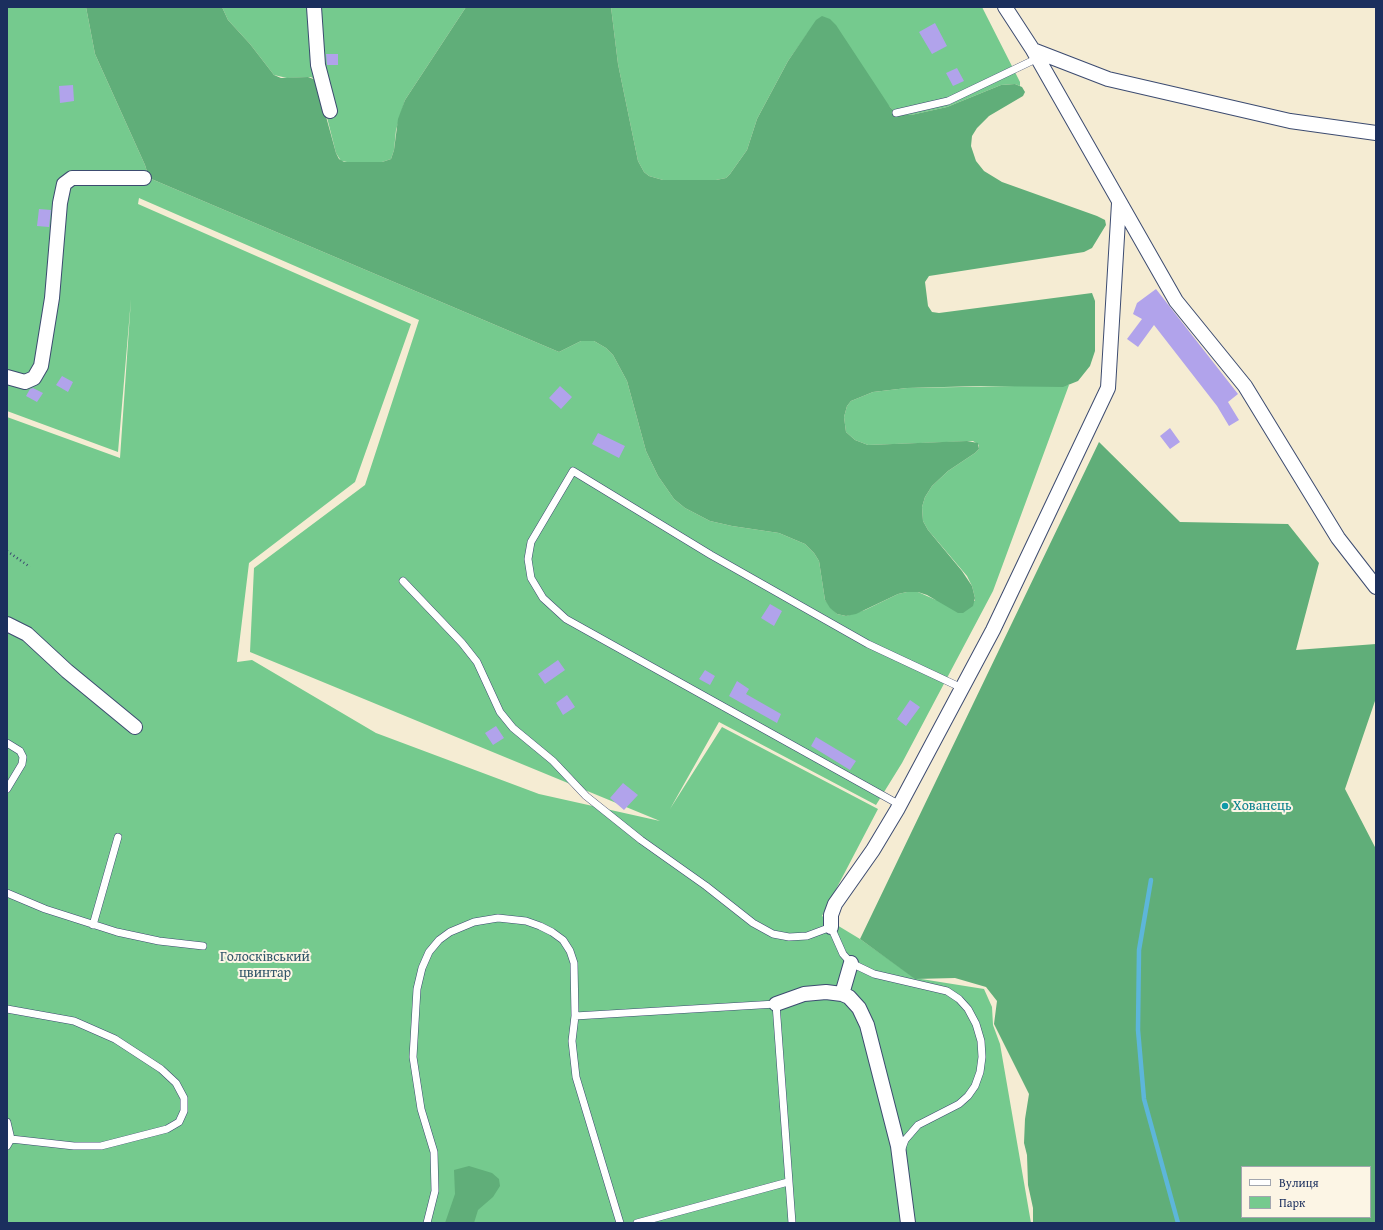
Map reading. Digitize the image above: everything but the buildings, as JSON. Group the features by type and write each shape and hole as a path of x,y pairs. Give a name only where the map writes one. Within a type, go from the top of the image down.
{"street":[{"path":"314,7 317,59 330,111"},
{"path":"1005,7 1036,54 1119,204 1176,301 1245,386 1338,538 1376,588"},
{"path":"1036,54 1108,79 1290,121 1376,133"},
{"path":"7,377 25,382 34,378 41,366 52,298 60,203 64,184 72,178 80,177 144,178"},
{"path":"831,927 831,915 835,904 873,850 900,805 993,630 1108,388 1119,204"},
{"path":"7,624 27,634 79,681 135,727"},
{"path":"842,994 851,963"},
{"path":"776,1004 804,994 826,992 842,994 854,1002 867,1025 898,1146 908,1223"}],"lane":[{"path":"896,113 948,101 1036,54"},
{"path":"900,805 566,619 543,598 531,578 528,560 531,542 573,471 711,555 868,644 962,688"},
{"path":"403,581 462,643 477,662 500,712 513,728 553,760 592,801 641,840 706,886 732,908 773,934 807,936 831,927 843,954 851,963 874,974 947,992 959,999 968,1009 976,1024 981,1041 982,1057 980,1072 975,1086 968,1096 959,1104 918,1125 905,1140 900,1157"},
{"path":"7,743 20,751 23,757 22,764 7,789"},
{"path":"93,926 118,837"},
{"path":"7,892 45,909 93,926 159,941 203,946"},
{"path":"427,1223 435,1191 434,1152 421,1109 413,1057 417,989 422,968 430,952 439,940 450,932 474,922 498,918 526,921 540,926 563,940 570,950 574,963 575,1016 572,1041 576,1077 620,1223"},
{"path":"575,1016 776,1004 792,1223"},
{"path":"7,1009 74,1020 115,1039 161,1069 176,1083 184,1098 184,1112 179,1122 167,1129 101,1146 74,1146 11,1139"},
{"path":"7,1122 11,1139 7,1146"},
{"path":"637,1223 788,1182"}],"path":[{"path":"7,551 30,566"}],"green space":[{"name":"Голосківський цвинтар","path":"7,7 86,7 95,54 145,165 149,178 559,352 581,341 594,341 606,348 613,355 627,381 646,451 658,476 674,499 685,508 710,521 779,533 805,544 814,553 819,561 825,600 837,614 846,616 865,610 898,594 907,592 918,592 936,600 975,601 972,586 967,576 928,530 923,521 922,507 925,497 932,486 948,471 975,453 979,449 979,445 973,441 868,445 855,440 846,432 844,417 847,406 851,401 873,392 907,388 1069,385 993,591 902,763 876,805 719,722 670,809 722,727 878,809 822,916 860,939 915,978 984,989 992,1007 993,1025 1000,1044 1031,1223 7,1223 7,417 120,458 131,299 118,452 7,411","holes":["139,198 419,320 365,485 254,568 250,652 660,821 539,794 376,733 252,660 237,662 249,563 355,482 411,324 138,204"]},
{"path":"86,7 222,7 228,20 250,44 274,75 281,78 308,77 316,80 336,153 339,159 344,162 382,162 391,159 394,150 398,119 405,100 466,7 611,7 618,64 638,161 644,172 649,176 663,180 716,180 726,178 730,174 747,150 757,119 788,61 816,20 822,16 830,19 836,25 890,107 899,115 911,115 947,107 1001,85 1015,84 1022,87 1025,92 1023,96 989,116 977,128 972,136 971,146 976,161 984,171 1002,182 1097,216 1105,220 1106,225 1092,248 1084,252 929,276 925,282 928,306 932,312 939,313 1092,293 1095,301 1095,351 1090,366 1078,381 1063,387 981,386 907,388 873,392 851,401 847,406 844,417 846,432 855,440 868,445 967,441 978,443 979,449 975,453 948,471 932,486 925,497 922,507 923,521 928,530 962,571 972,586 975,598 973,606 963,613 958,613 927,595 918,592 907,592 898,594 856,614 846,616 837,614 830,608 825,600 819,561 814,553 805,544 779,533 710,521 685,508 674,499 658,476 646,451 627,381 613,355 606,348 594,341 581,341 559,352 149,178 145,165 95,54"},
{"path":"222,7 466,7 405,100 396,130 394,150 391,159 382,162 347,162 341,161 336,153 318,82 311,77 287,78 274,75 250,44 228,20"},
{"path":"611,7 982,7 1020,82 1020,86 1015,84 1001,85 947,107 911,115 899,115 807,34 788,61 757,119 747,150 730,174 726,178 716,180 663,180 649,176 644,172 638,161 618,64"},
{"path":"1099,442 1180,522 1288,524 1319,563 1296,650 1376,644 1376,698 1345,789 1376,849 1376,1223 1033,1223 1033,1208 1028,1185 1027,1155 1024,1143 1025,1119 1029,1094 994,1024 997,1001 986,987 955,978 915,979 860,939"},
{"path":"469,1166 492,1173 499,1179 500,1186 493,1197 478,1210 474,1223 445,1223 455,1194 454,1170"}],"waterway":[{"path":"1151,880 1139,950 1138,1030 1144,1099 1178,1223"}],"place":[{"name":"Хованець","path":"1225,806"}]}
